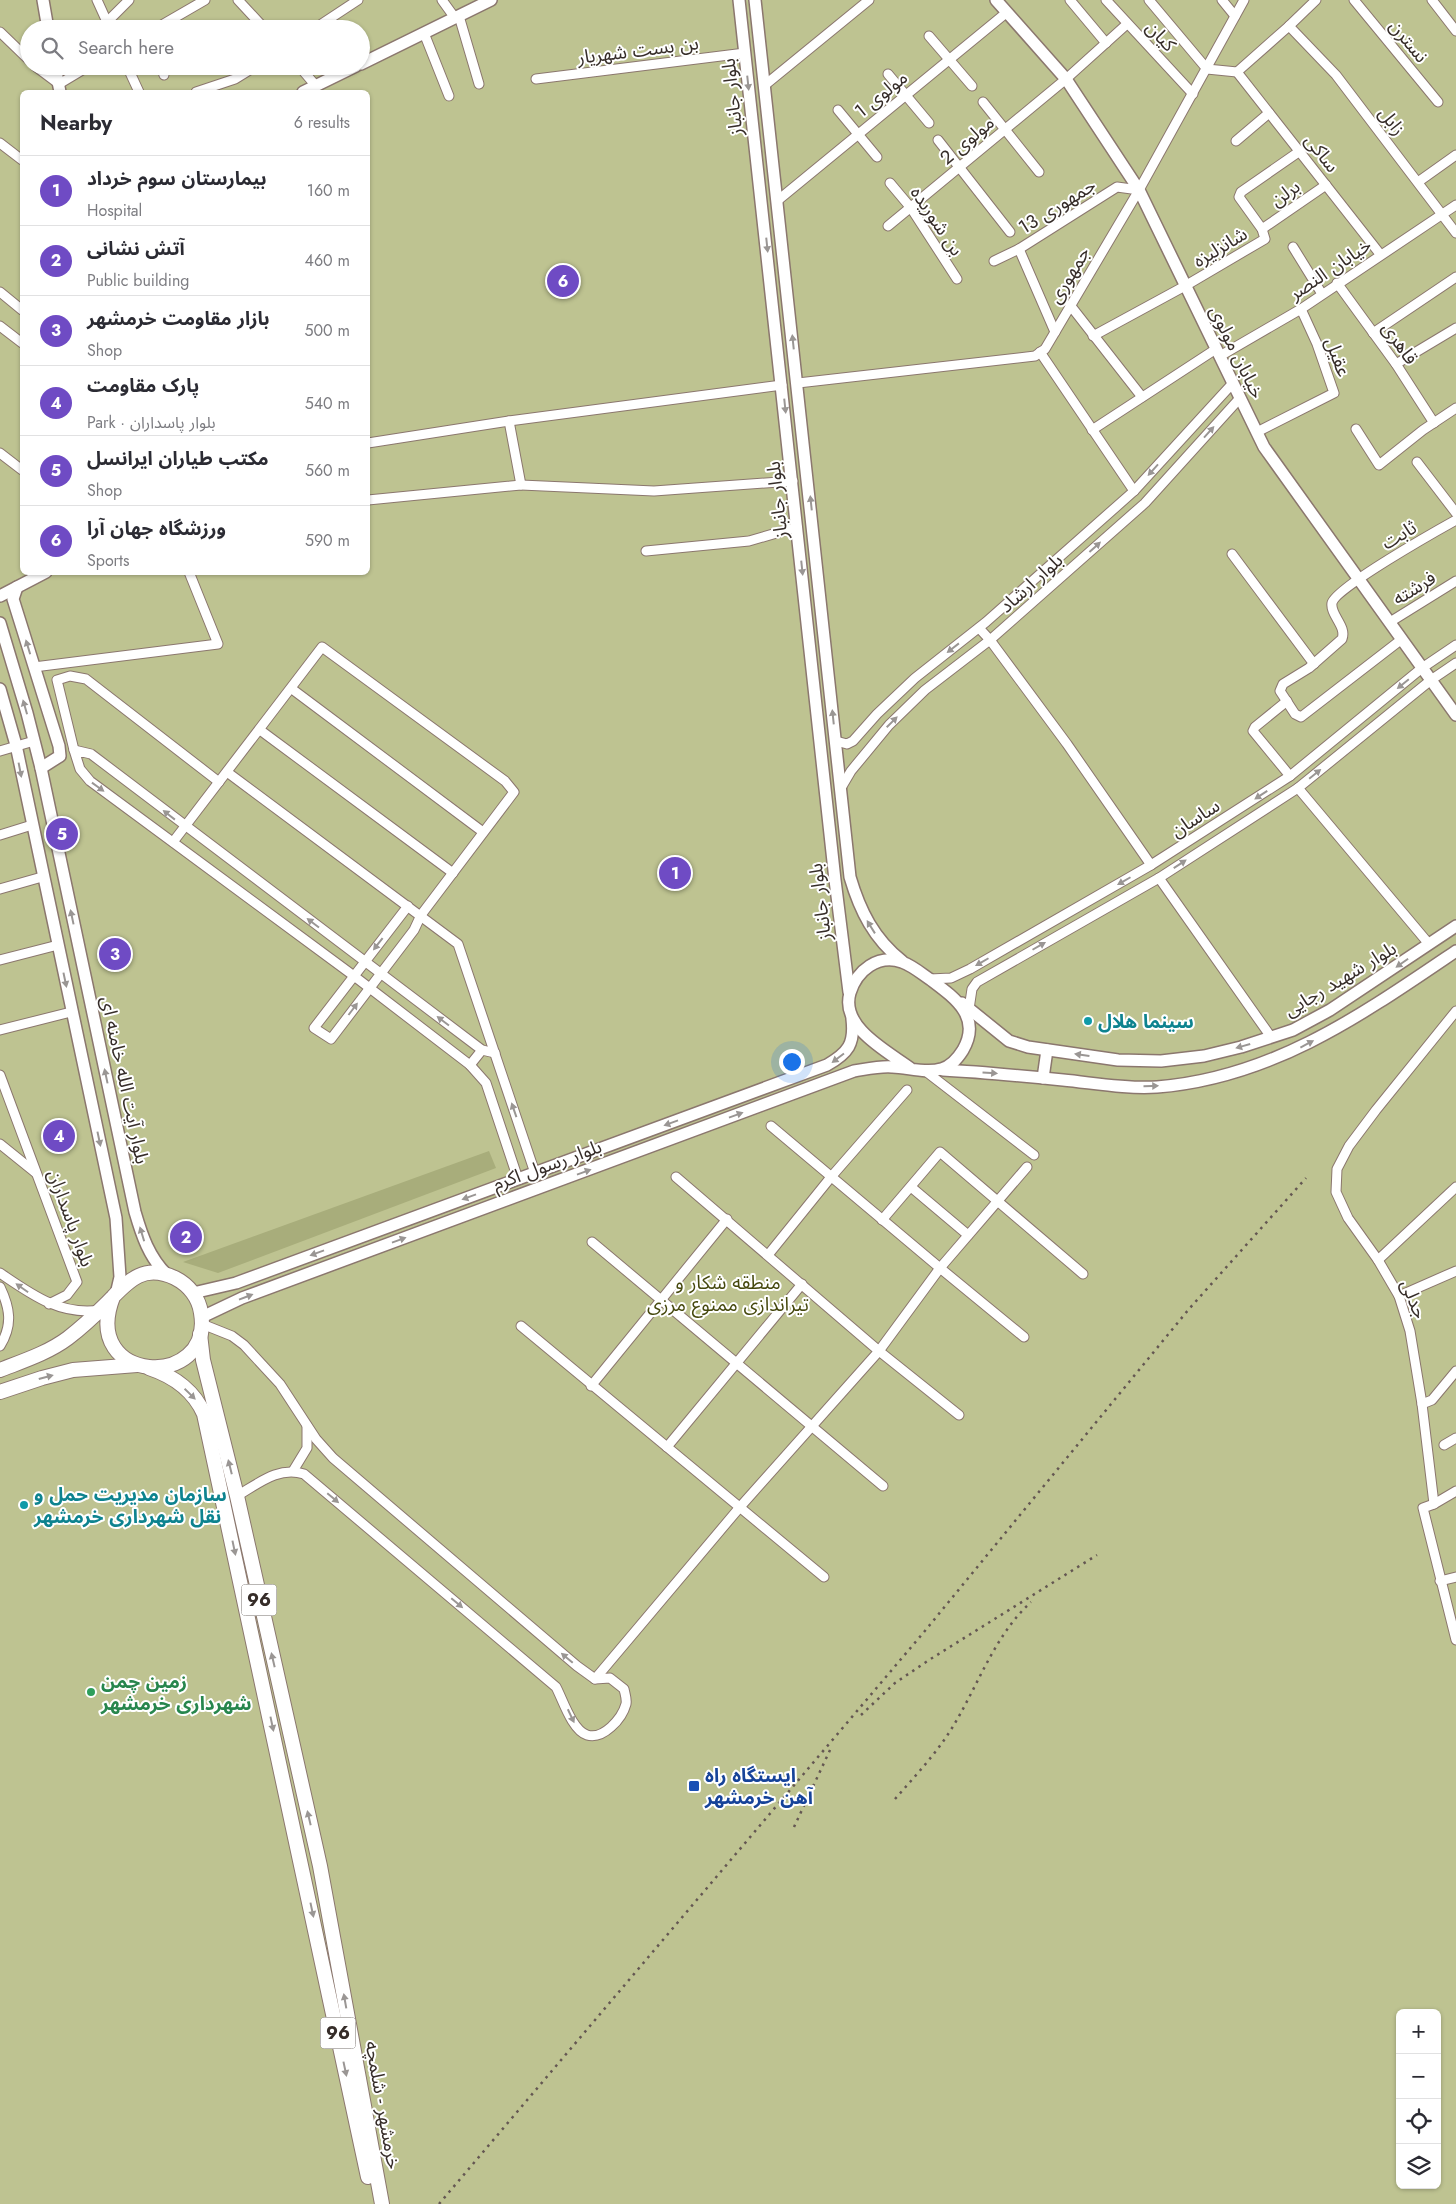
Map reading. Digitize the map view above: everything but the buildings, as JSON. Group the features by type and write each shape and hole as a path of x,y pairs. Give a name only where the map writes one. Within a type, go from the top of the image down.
{"highway":[{"path":"0,1370 54,1347 68,1338 100,1310 125,1283 140,1276 156,1273 167,1275 181,1282 193,1293"},
{"name":"96","path":"193,1293 197,1300 201,1325 203,1360 237,1496"},
{"name":"96","path":"115,1294 108,1310 107,1324 109,1337 116,1349 125,1358 143,1367"},
{"name":"96","path":"0,1392 73,1370 163,1368 175,1364 186,1357 195,1346 201,1325"},
{"name":"خرمشهر - شلمچه","path":"143,1367 165,1373 178,1382 199,1402 204,1414 302,1862 374,2204"},
{"name":"خرمشهر - شلمچه","path":"237,1496 320,1866 382,2204"}],"main road":[{"path":"43,0 46,20"},
{"path":"370,60 491,0"},
{"name":"بلوار جانباز","path":"739,0 849,996"},
{"name":"بلوار جانباز","path":"755,0 842,788 850,877 861,910 878,939 887,949 904,962"},
{"name":"خیابان مولوی","path":"997,1 1066,79 1139,190 1264,447 1422,668 1451,700 1456,715"},
{"path":"58,75 60,88"},
{"path":"307,90 338,75"},
{"path":"782,385 798,383"},
{"path":"0,596 41,575"},
{"path":"17,588 13,599 59,746 60,756 41,768"},
{"name":"بلوار آیت الله خامنه ای","path":"0,623 41,768 135,1212 144,1243 156,1264 167,1275"},
{"name":"بلوار آیت الله خامنه ای","path":"0,689 16,745 42,877 116,1218 120,1278 115,1294"},
{"name":"بلوار شهید رجایی","path":"954,997 1009,1040 1028,1047 1118,1060 1161,1061 1204,1056 1241,1047 1293,1030 1330,1010 1456,926"},
{"name":"بلوار شهید رجایی","path":"941,1069 1115,1086 1157,1087 1206,1079 1246,1068 1300,1048 1339,1027 1456,951"},
{"path":"892,959 904,962 954,997 968,1018 970,1031 967,1044 951,1064 941,1069 924,1070 910,1068 858,1027 851,1015 849,996 854,983 871,964 892,959"},
{"name":"بلوار رسول اکرم","path":"193,1293 236,1283 827,1065 842,1057 850,1046 853,1032 851,1015"},
{"path":"1043,1078 1047,1050"},
{"name":"بلوار رسول اکرم","path":"201,1325 242,1298 854,1071 889,1066 910,1068"},
{"path":"555,1166 560,1180"}],"street":[{"path":"97,0 107,20"},
{"path":"113,20 129,0"},
{"path":"170,20 205,0"},
{"path":"238,0 256,20"},
{"path":"328,20 358,0"},
{"path":"442,0 457,17 479,84"},
{"path":"764,85 869,0"},
{"path":"1070,0 1106,43"},
{"name":"کیان","path":"1106,0 1193,94"},
{"path":"1149,0 1207,68 1237,72 1293,30 1316,0"},
{"path":"1222,0 1235,16"},
{"name":"جمهوری","path":"1040,352 1045,349 1139,190 1244,0"},
{"name":"نسترن","path":"1354,0 1438,102"},
{"path":"1432,0 1456,31"},
{"name":"مولوی 1","path":"778,201 1006,13"},
{"name":"مولوی 2","path":"888,226 1066,79 1127,24"},
{"name":"زابل","path":"1293,30 1336,75 1456,233"},
{"path":"0,32 20,51"},
{"path":"424,33 449,96"},
{"path":"929,36 972,86"},
{"name":"بن بست شهریار","path":"536,79 745,53"},
{"name":"ساکی","path":"1237,72 1380,254"},
{"path":"888,74 929,123"},
{"path":"46,75 60,88 77,75"},
{"path":"132,75 138,90"},
{"path":"202,90 241,75"},
{"path":"307,75 316,86"},
{"path":"984,102 1039,172"},
{"path":"838,110 877,157"},
{"path":"1236,141 1269,113"},
{"path":"938,140 1010,232"},
{"path":"0,143 20,158"},
{"name":"شانزلیزه","path":"1186,286 1265,239 1262,228 1239,197 1241,192 1300,151"},
{"path":"1418,182 1456,155"},
{"name":"بن شوریده","path":"890,182 911,208 957,279"},
{"name":"برلن","path":"1262,228 1326,185"},
{"name":"جمهوری 13","path":"994,261 1019,248 1117,188 1139,190"},
{"name":"خیابان النصر","path":"1092,430 1142,397 1218,353 1301,309 1380,254 1456,205"},
{"path":"1293,247 1322,294"},
{"path":"1019,248 1055,332"},
{"path":"1373,333 1456,277"},
{"name":"قاهری","path":"1337,283 1396,364 1434,423"},
{"path":"1094,336 1186,286"},
{"path":"0,292 20,308"},
{"path":"1070,305 1142,397"},
{"name":"عقیل","path":"1257,432 1334,393 1317,344 1301,309"},
{"path":"0,326 20,341"},
{"path":"1396,364 1456,328"},
{"path":"798,383 1035,356 1040,352 1134,491"},
{"name":"بلوار ارشاد","path":"836,741 847,744 853,741 876,714 914,678 978,628 1134,491 1233,383"},
{"path":"370,443 509,421 782,385"},
{"name":"بلوار ارشاد","path":"842,788 851,771 889,725 925,690 990,640 1145,503 1240,398"},
{"path":"1356,429 1379,465 1456,408"},
{"path":"509,421 521,485"},
{"path":"0,453 20,468"},
{"path":"1417,462 1456,513"},
{"path":"370,500 521,485 654,491 792,481"},
{"name":"ثابت","path":"1314,664 1342,639 1344,634 1332,602 1335,597 1360,580 1373,568 1456,520"},
{"path":"646,551 749,541 797,527"},
{"path":"1232,554 1314,664 1283,684 1280,691 1295,714 1302,717 1402,639"},
{"path":"34,667 218,644 190,575"},
{"name":"فرشته","path":"1390,622 1456,581"},
{"path":"978,628 990,640 1067,744 1152,865"},
{"name":"ساسان","path":"930,979 951,978 970,969 1152,865 1290,776 1422,668 1456,645"},
{"path":"173,842 292,689 322,647 505,781 514,792 421,915 414,930 331,1039 314,1028 408,906"},
{"name":"ساسان","path":"969,1009 972,989 977,982 1159,878 1298,788 1431,680 1456,663"},
{"path":"219,782 86,679 70,676 57,680 80,769 90,781 354,976 470,1065 486,1083 518,1179"},
{"path":"292,689 483,832"},
{"path":"1287,701 1255,727 1253,731 1290,776"},
{"path":"260,730 453,872"},
{"path":"0,750 34,741"},
{"path":"74,750 91,754 482,1050 495,1053"},
{"path":"227,772 458,944 535,1173"},
{"path":"1298,788 1429,944"},
{"path":"0,836 32,825"},
{"path":"0,890 42,877"},
{"path":"1159,878 1271,1037"},
{"path":"259,906 271,892"},
{"path":"0,960 58,945"},
{"name":"جدلی","path":"1434,1504 1422,1404 1410,1331 1398,1296 1378,1260 1348,1218 1336,1192 1336,1169 1349,1146 1376,1110 1456,1011"},
{"path":"0,1030 71,1012"},
{"path":"470,1065 482,1050"},
{"path":"924,1070 1034,1155"},
{"name":"بلوار پاسداران","path":"0,1075 77,1282 67,1295 49,1304"},
{"path":"768,1255 831,1177 907,1090"},
{"path":"771,1126 1024,1337"},
{"path":"507,1146 524,1140"},
{"path":"0,1144 37,1173"},
{"path":"882,1220 940,1152 1083,1274"},
{"path":"595,1679 740,1507 879,1351 940,1268 1027,1167"},
{"path":"676,1177 879,1351 959,1415"},
{"path":"911,1187 968,1235"},
{"path":"1378,1260 1456,1187"},
{"path":"591,1386 727,1219"},
{"path":"592,1242 883,1486"},
{"path":"1398,1296 1456,1271"},
{"path":"0,1272 49,1304 81,1311 100,1310"},
{"path":"666,1448 802,1284"},
{"path":"0,1286 8,1304 10,1319 8,1332 0,1346"},
{"path":"201,1325 232,1336 244,1345 280,1384 294,1402 308,1426 333,1458 577,1666 595,1679 610,1678 624,1689 626,1701 624,1710 607,1732 596,1736 586,1734 572,1722 556,1687 304,1474 293,1471 274,1474 237,1496"},
{"path":"521,1326 591,1386 824,1577"},
{"path":"1422,1404 1432,1400 1456,1371"},
{"path":"293,1471 307,1448 308,1426"},
{"path":"1444,1445 1456,1438"},
{"path":"1456,1491 1423,1508 1456,1640"},
{"path":"1440,1581 1456,1577"}],"green space":[{"name":"منطقه شکار و تیراندازی ممنوع مرزی","path":"0,0 1456,0 1456,2204 0,2204"},
{"path":"489,1151 496,1168 218,1273 183,1262"}],"railway":[{"path":"439,2204 924,1632 1189,1309 1306,1178"},
{"path":"861,1715 895,1683 1097,1555"},
{"path":"895,1799 946,1738 987,1662 1007,1630 1031,1602"},
{"path":"794,1827 831,1748"}],"place":[{"name":"ورزشگاه جهان آرا","path":"563,281"},
{"name":"مكتب طياران ايرانسل","path":"62,834"},
{"name":"بیمارستان سوم خرداد","path":"675,873"},
{"name":"بازار مقاومت خرمشهر","path":"115,954"},
{"name":"سینما هلال","path":"1088,1021"},
{"name":"پارک مقاومت","path":"59,1136"},
{"name":"آتش نشانی","path":"186,1237"},
{"name":"سازمان مدیریت حمل و نقل شهرداری خرمشهر","path":"24,1505"},
{"name":"زمین چمن شهرداری خرمشهر","path":"91,1692"},
{"name":"ایستگاه راه آهن خرمشهر","path":"694,1786"}]}
